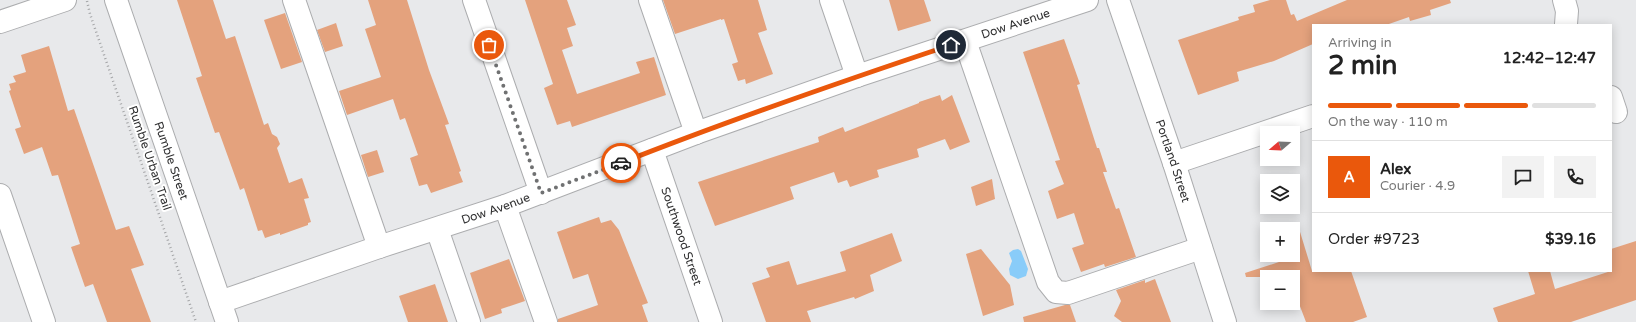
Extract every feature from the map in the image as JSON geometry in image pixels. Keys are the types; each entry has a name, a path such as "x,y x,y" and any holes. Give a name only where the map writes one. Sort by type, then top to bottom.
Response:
{"street":[{"path":"0,22 65,0"},
{"name":"Rumble Street","path":"116,0 224,312"},
{"path":"294,0 379,247"},
{"path":"474,0 541,193"},
{"path":"650,0 696,134"},
{"path":"831,0 857,76"},
{"name":"Dow Avenue","path":"224,312 379,247 505,206 652,150 857,76 1087,0"},
{"name":"Portland Street","path":"1118,0 1174,163 1225,322"},
{"path":"1564,0 1567,11 1567,24"},
{"path":"965,41 1048,282 1056,292 1068,293 1201,248"},
{"path":"1174,163 1312,116"},
{"name":"Southwood Street","path":"652,150 711,322"},
{"path":"0,195 44,322"},
{"path":"505,206 546,322"},
{"path":"437,229 469,322"}],"path":[{"name":"Rumble Urban Trail","path":"87,0 93,22 196,322"}],"water":[{"path":"1018,249 1021,251 1028,269 1026,276 1018,279 1010,275 1009,269 1012,261 1009,253"}],"building":[{"path":"177,0 213,0 226,39 235,36 264,125 268,123 272,134 277,137 280,144 277,148 289,183 302,178 309,198 304,199 311,222 308,223 308,225 280,235 280,233 265,238 262,230 258,231 244,188 240,190 219,132 215,133 196,78 202,76"},
{"path":"368,0 407,0 429,70 449,124 445,125 461,171 459,172 463,182 431,193 427,184 419,186 410,158 418,155 405,118 400,120 393,99 347,115 339,91 381,77 365,29 376,25"},
{"path":"525,0 567,0 576,25 567,28 573,46 562,50 577,94 640,73 636,62 654,57 666,95 572,127 570,121 557,125 544,88 553,84"},
{"path":"663,0 758,0 767,30 758,33 773,74 746,84 745,79 738,81 732,64 738,62 724,19 675,34"},
{"path":"889,0 924,0 931,21 898,31"},
{"path":"1270,0 1286,0 1291,15 1294,14 1297,21 1347,0 1450,0 1451,3 1430,10 1431,15 1410,21 1409,17 1389,24 1312,24 1312,44 1274,61 1237,72 1239,81 1198,95 1178,40 1239,20 1238,17 1255,12 1253,5"},
{"path":"285,13 302,62 281,69 264,20"},
{"path":"336,23 343,46 325,52 317,30"},
{"path":"1064,39 1080,84 1077,85 1097,148 1099,148 1107,172 1103,172 1116,209 1119,208 1136,257 1105,267 1104,264 1081,272 1072,248 1084,244 1074,213 1057,219 1048,191 1064,184 1055,161 1060,160 1023,52"},
{"path":"49,46 68,111 74,109 116,230 129,226 144,265 131,269 151,322 107,322 93,284 85,287 71,247 80,244 58,175 52,176 42,147 24,154 15,129 21,127 9,91 11,90 9,84 16,82 13,76 26,72 21,55"},
{"path":"940,95 942,101 952,95 970,142 950,150 945,139 917,149 919,157 877,170 879,177 850,187 847,180 838,183 834,172 790,187 794,199 715,226 698,182 819,142 818,137 843,127 845,132"},
{"path":"377,150 384,172 368,177 361,155"},
{"path":"992,179 995,199 976,206 971,187"},
{"path":"599,217 601,223 611,220 619,230 648,303 642,305 648,322 558,322 558,319 598,305 588,274 573,279 557,232"},
{"path":"1300,232 1312,272 1351,272 1367,317 1353,322 1306,322 1300,306 1300,270 1260,270 1260,277 1246,277 1245,273 1279,262 1300,262"},
{"path":"892,233 902,261 870,275 874,291 855,299 854,297 807,311 811,322 766,322 752,283 770,277 766,268 789,261 797,285 846,271 840,252"},
{"path":"1636,241 1636,300 1571,322 1498,322 1493,308 1535,294 1528,272 1550,272 1555,289 1612,272 1612,249"},
{"path":"981,249 1010,285 1014,305 983,316 966,254"},
{"path":"509,259 525,301 501,309 502,313 485,319 470,273"},
{"path":"1155,279 1171,322 1122,322 1114,316 1121,301 1116,290 1145,280 1145,283"},
{"path":"435,284 448,322 408,322 399,296"},
{"path":"1065,305 1070,305 1076,322 1024,322 1023,317"}],"way so far":[{"path":"489,45 541,193 621,163"}],"route":[{"path":"621,163 696,134 857,76 951,45"}]}
